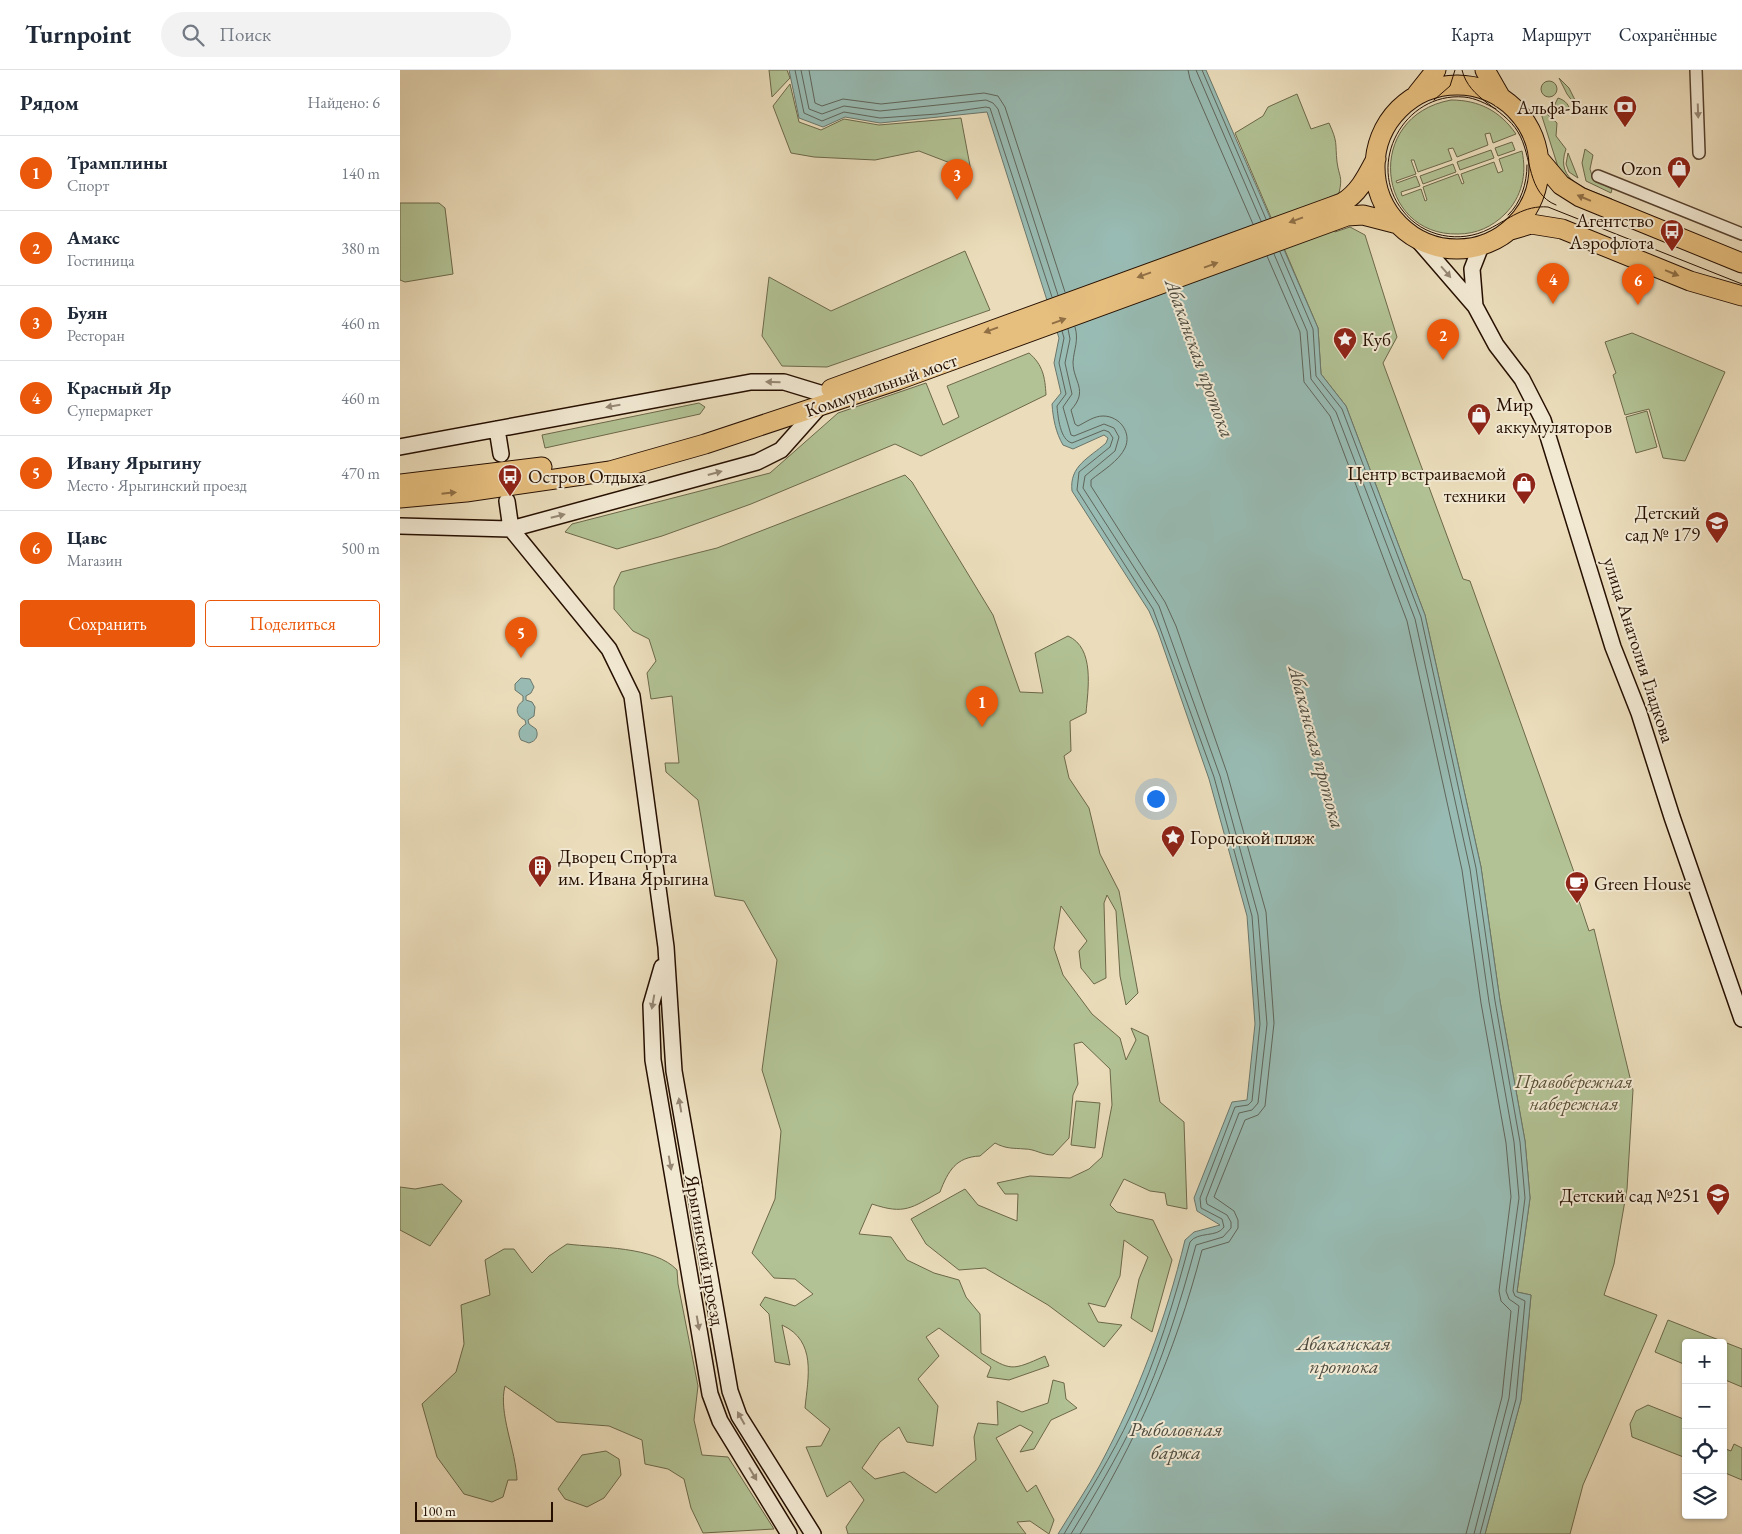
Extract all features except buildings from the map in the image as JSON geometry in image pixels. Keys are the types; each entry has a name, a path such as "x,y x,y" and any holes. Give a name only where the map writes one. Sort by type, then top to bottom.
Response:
{"highway":[{"path":"1415,97 1436,70"},
{"path":"1485,70 1501,98"},
{"path":"1376,159 1376,173 1380,194 1389,213 1398,224 1417,239 1440,248 1453,249 1481,246 1511,230 1534,198 1538,186 1539,159 1532,132 1524,119 1501,98 1481,88 1458,85 1436,88 1415,97 1405,104 1387,125 1376,159 1345,209 1398,224"},
{"path":"1539,159 1561,185 1580,197 1742,263"},
{"name":"Коммунальный мост","path":"400,498 466,492 610,471 705,444 821,399 1345,209"},
{"path":"1511,230 1531,224 1562,229 1690,281 1742,296"},
{"name":"Коммунальный мост","path":"400,484 497,474 608,458 821,399"}],"main road":[{"path":"1417,239 1475,306"},
{"path":"1475,306 1472,269 1481,246"},
{"name":"улица Анатолия Гладкова","path":"1475,306 1496,345 1522,380 1544,420 1613,647 1639,713 1672,817 1742,1019"},
{"path":"400,447 751,382 784,382 821,399 781,450 757,462 511,529 400,526"},
{"path":"497,429 500,454"},
{"path":"507,501 511,529"},
{"name":"Ярыгинский проезд","path":"511,529 609,649 618,663 632,696 665,956 672,1057 730,1391 739,1416 813,1534"},
{"name":"Ярыгинский проезд","path":"665,956 651,1005 653,1060 710,1394 720,1421 789,1534"},
{"path":"653,1060 672,1057"}],"street":[{"path":"1696,70 1699,153"},
{"path":"1598,176 1742,234"}],"green space":[{"path":"769,70 787,70 790,78 772,97"},
{"path":"1559,78 1569,88 1582,114 1567,94"},
{"path":"1549,81 1555,83 1557,89 1555,95 1549,97 1543,95 1541,89 1543,83"},
{"path":"790,84 799,122 821,130 844,119 879,125 961,118 971,171 919,151 875,160 814,157 791,153 773,106"},
{"name":"Правобережная набережная","path":"1297,94 1311,129 1329,123 1334,135 1341,180 1339,193 1323,200 1335,232 1350,227 1365,235 1397,337 1383,363 1463,579 1470,581 1574,872 1570,874 1589,931 1594,929 1633,1090 1627,1189 1614,1264 1604,1295 1657,1315 1583,1485 1570,1534 1485,1534 1521,1400 1531,1295 1517,1292 1530,1198 1525,1141 1500,1001 1481,867 1425,615 1346,406 1321,374 1318,328 1235,133 1263,116 1268,107"},
{"path":"1558,98 1566,102 1570,110 1567,110 1565,114 1555,104"},
{"path":"1451,100 1471,102 1488,108 1503,119 1516,134 1493,143 1490,133 1485,134 1488,145 1457,157 1453,148 1448,149 1452,160 1418,172 1414,160 1411,160 1416,174 1396,181 1397,183 1416,176 1420,186 1401,192 1402,196 1421,189 1425,201 1427,200 1423,187 1458,174 1462,184 1464,183 1461,174 1494,162 1498,173 1503,171 1499,159 1522,151 1524,168 1519,193 1505,214 1489,226 1465,234 1431,229 1410,216 1397,197 1391,174 1393,150 1403,128 1423,110"},
{"path":"1539,107 1557,123 1556,136 1566,149 1564,160 1565,169 1569,177 1576,183 1612,199 1613,203 1572,187 1559,170"},
{"path":"1512,142 1515,150 1498,156 1495,148"},
{"path":"1585,149 1593,155 1590,169 1593,179 1612,189 1611,193 1586,181 1582,163"},
{"path":"1491,150 1494,158 1460,170 1457,162"},
{"path":"1568,153 1578,178 1569,172 1566,164"},
{"path":"1453,164 1456,172 1423,184 1420,176"},
{"path":"400,203 439,203 445,208 453,274 405,282 400,280"},
{"path":"965,251 990,310 827,367 782,366 762,336 769,277 831,311"},
{"path":"1632,333 1725,372 1685,461 1663,458 1649,409 1625,415 1613,375 1616,373 1605,342"},
{"path":"1029,353 1040,367 1045,383 1046,395 921,456 895,444 751,504 662,536 617,549 565,532 572,524 770,473 838,413 926,383 943,425 959,417 947,386"},
{"path":"699,403 705,407 700,414 545,448 542,435"},
{"path":"1647,411 1657,447 1636,453 1626,417"},
{"path":"905,475 912,482 993,615 1020,692 1043,693 1035,653 1068,636 1077,642 1086,659 1088,693 1086,713 1070,721 1071,751 1064,756 1069,778 1089,808 1100,854 1119,891 1138,993 1126,1005 1120,976 1116,911 1107,895 1104,903 1106,978 1094,984 1081,968 1079,951 1087,941 1061,906 1054,948 1063,975 1092,1014 1120,1038 1126,1060 1136,1040 1131,1028 1148,1036 1160,1102 1184,1122 1187,1209 1167,1205 1165,1193 1150,1191 1124,1179 1110,1205 1117,1212 1153,1220 1172,1260 1152,1332 1131,1318 1139,1279 1148,1257 1124,1240 1120,1276 1105,1307 1088,1303 1098,1322 1122,1325 1104,1347 1048,1305 985,1268 959,1270 926,1244 911,1219 965,1189 978,1205 1017,1221 1018,1194 1005,1194 997,1183 1030,1176 1070,1178 1089,1169 1102,1157 1112,1105 1110,1069 1082,1042 1074,1044 1078,1084 1073,1095 1069,1138 1053,1155 1029,1149 1006,1147 995,1143 980,1156 959,1162 946,1178 940,1192 914,1206 892,1209 872,1204 859,1234 891,1237 907,1260 934,1273 959,1280 966,1297 980,1314 981,1353 999,1363 1012,1367 1045,1356 1049,1366 1009,1380 987,1377 991,1367 939,1328 926,1337 939,1356 918,1379 938,1406 933,1446 907,1442 899,1427 880,1442 862,1468 875,1479 904,1472 936,1493 976,1460 974,1437 978,1423 998,1425 997,1401 1022,1412 1048,1403 1053,1380 1064,1383 1066,1399 1077,1408 1051,1420 1034,1449 1020,1452 1033,1432 1020,1425 996,1438 1027,1492 1036,1485 1054,1520 1049,1534 1030,1521 1017,1522 1026,1534 848,1534 846,1527 864,1500 850,1481 827,1497 806,1447 821,1446 830,1429 805,1408 808,1361 805,1350 801,1340 782,1325 790,1365 775,1362 769,1314 760,1305 765,1297 795,1306 813,1294 795,1279 774,1278 752,1253 775,1199 781,1131 762,1070 777,960 744,901 715,896 698,800 666,772 665,763 679,763 672,696 651,699 647,673 656,661 649,639 633,631 614,609 614,587 621,572 717,548"},
{"path":"1076,1101 1100,1103 1095,1148 1071,1145"},
{"path":"442,1184 462,1201 430,1246 400,1230 400,1187 415,1189"},
{"path":"567,1244 641,1252 667,1262 677,1270 678,1284 698,1386 694,1420 702,1455 728,1457 774,1529 703,1533 691,1508 684,1479 668,1469 645,1464 642,1440 609,1426 557,1422 505,1386 503,1397 505,1420 514,1456 517,1480 508,1480 503,1497 492,1502 464,1494 437,1457 422,1404 456,1372 464,1344 461,1305 490,1295 485,1260 504,1249 514,1249 532,1273 549,1256"},
{"path":"1668,1320 1716,1339 1682,1339 1682,1363 1655,1352"},
{"path":"1727,1343 1742,1349 1742,1387 1727,1381"},
{"path":"1648,1405 1682,1418 1682,1456 1632,1437 1630,1424 1636,1411"},
{"path":"1734,1444 1742,1448 1742,1480 1727,1474 1727,1450 1731,1451"},
{"path":"606,1451 619,1459 621,1475 604,1498 587,1507 565,1499 558,1489 582,1455"}],"water":[{"name":"Абаканская протока","path":"789,70 1206,70 1318,328 1321,374 1346,406 1425,615 1481,867 1500,1001 1525,1141 1530,1198 1517,1292 1531,1295 1521,1400 1485,1534 1058,1534 1100,1465 1127,1411 1160,1327 1185,1240 1194,1232 1220,1225 1197,1211 1194,1198 1232,1102 1247,1100 1255,1024 1247,916 1209,779 1158,632 1149,611 1072,491 1072,482 1077,469 1087,458 1106,443 1108,438 1104,435 1073,449 1063,445 1058,436 1052,404 1061,393 1054,363 1059,338 987,112 880,123 845,117 823,127 799,118"},
{"path":"521,678 530,679 534,687 531,693 526,696 526,700 532,702 535,707 534,716 528,720 529,724 536,729 537,736 535,740 529,743 521,740 519,735 520,729 526,724 517,711 520,703 523,701 523,696 515,690 515,684"}],"tram line":[{"path":"1434,100 1450,86 1455,70"},
{"path":"1462,70 1472,89 1512,123 1523,142 1535,183 1546,199 1556,205"},
{"path":"1496,109 1464,97 1443,99 1424,106 1408,118 1397,134 1390,153 1388,173 1392,192 1403,211 1411,220 1431,232 1454,237 1466,236 1478,234 1524,210 1548,207 1742,284"},
{"path":"1508,215 1513,210 1522,192 1526,179 1527,165"}],"place":[{"name":"Альфа-Банк","path":"1625,128"},
{"name":"Ozon","path":"1679,189"},
{"name":"Буян","path":"957,200"},
{"name":"Агентство Аэрофлота","path":"1672,252"},
{"name":"Красный Яр","path":"1553,304"},
{"name":"Цавс","path":"1638,305"},
{"name":"Куб","path":"1345,360"},
{"name":"Амакс","path":"1443,360"},
{"name":"Мир аккумуляторов","path":"1479,436"},
{"name":"Остров Отдыха","path":"510,497"},
{"name":"Центр встраиваемой техники","path":"1524,505"},
{"name":"Детский сад № 179","path":"1717,544"},
{"name":"Ивану Ярыгину","path":"521,658"},
{"name":"Трамплины","path":"982,727"},
{"name":"Городской пляж","path":"1173,858"},
{"name":"Дворец Спорта им. Ивана Ярыгина","path":"540,888"},
{"name":"Green House","path":"1577,904"},
{"name":"Детский сад №251","path":"1718,1216"}],"water label":[{"name":"Рыболовная баржа","path":"1176,1440"}]}
